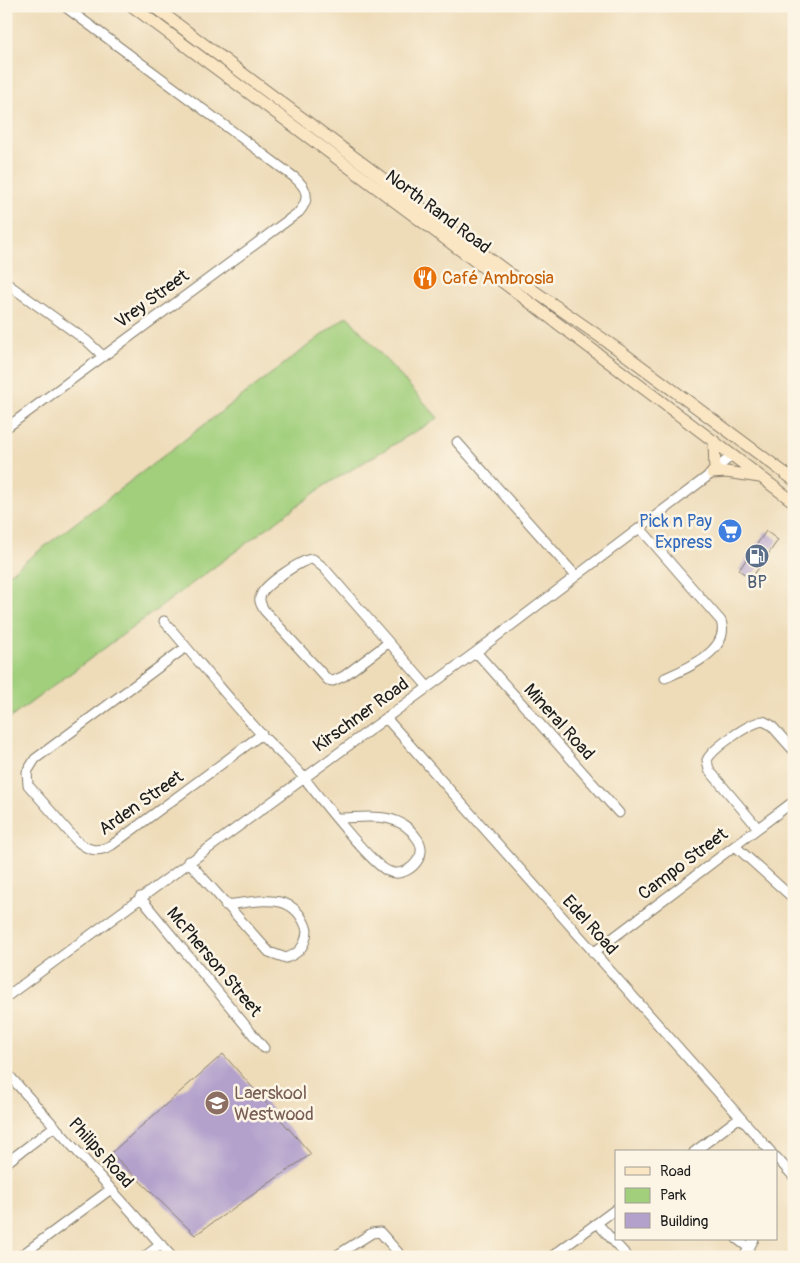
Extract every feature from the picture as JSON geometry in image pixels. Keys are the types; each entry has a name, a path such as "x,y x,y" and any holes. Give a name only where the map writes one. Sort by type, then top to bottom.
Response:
{"main road":[{"name":"North Rand Road","path":"132,6 794,502"},
{"name":"North Rand Road","path":"152,6 514,277 619,350 794,480"},
{"path":"619,350 675,398 724,436 732,445 732,455"},
{"path":"714,441 714,471 762,477"}],"street":[{"name":"Vrey Street","path":"6,428 299,212 307,198 307,191 294,177 64,6"},
{"path":"6,283 87,341 103,356"},
{"path":"457,442 576,576"},
{"name":"Kirschner Road","path":"6,997 303,777 476,652 640,528 732,455"},
{"path":"640,528 721,621 723,628 720,640 709,652 686,669 665,678"},
{"path":"388,643 344,676 333,681 328,680 264,610 259,599 260,595 268,586 303,560 312,559 324,568 427,686"},
{"path":"164,621 262,734 303,777 337,818 382,868 389,872 406,871 419,858 421,852 420,842 404,822 395,818 337,818"},
{"name":"Arden Street","path":"186,647 35,759 27,772 28,785 76,840 84,846 98,851 112,845 262,734"},
{"name":"Mineral Road","path":"476,652 619,813"},
{"name":"Edel Road","path":"386,718 769,1150"},
{"path":"758,828 709,770 707,760 714,751 751,725 762,721 771,725 794,751"},
{"name":"Campo Street","path":"593,953 794,801"},
{"path":"735,846 794,899"},
{"path":"188,862 225,905 269,952 286,958 299,951 303,946 307,930 298,912 290,905 273,900 225,905"},
{"name":"McPherson Street","path":"140,897 264,1048"},
{"name":"Philips Road","path":"6,1072 172,1257"},
{"path":"697,1150 740,1118"},
{"path":"6,1163 55,1126"},
{"path":"778,1159 794,1176"},
{"path":"19,1257 111,1189"},
{"path":"552,1257 615,1210"},
{"path":"597,1223 628,1257"},
{"path":"334,1257 372,1233 380,1232 402,1257"},
{"path":"738,1240 748,1248"},
{"path":"744,1257 753,1240"},
{"path":"144,1257 161,1244"}],"green space":[{"path":"347,316 438,418 324,486 6,721 6,576"}],"building":[{"path":"766,531 778,540 751,579 739,570"},
{"name":"Laerskool Westwood","path":"223,1054 311,1154 195,1235 111,1153"}],"place":[{"name":"Café Ambrosia","path":"425,278"},
{"name":"Pick n Pay Express","path":"730,531"},
{"name":"BP","path":"757,556"},
{"name":"Laerskool Westwood","path":"217,1103"}]}
